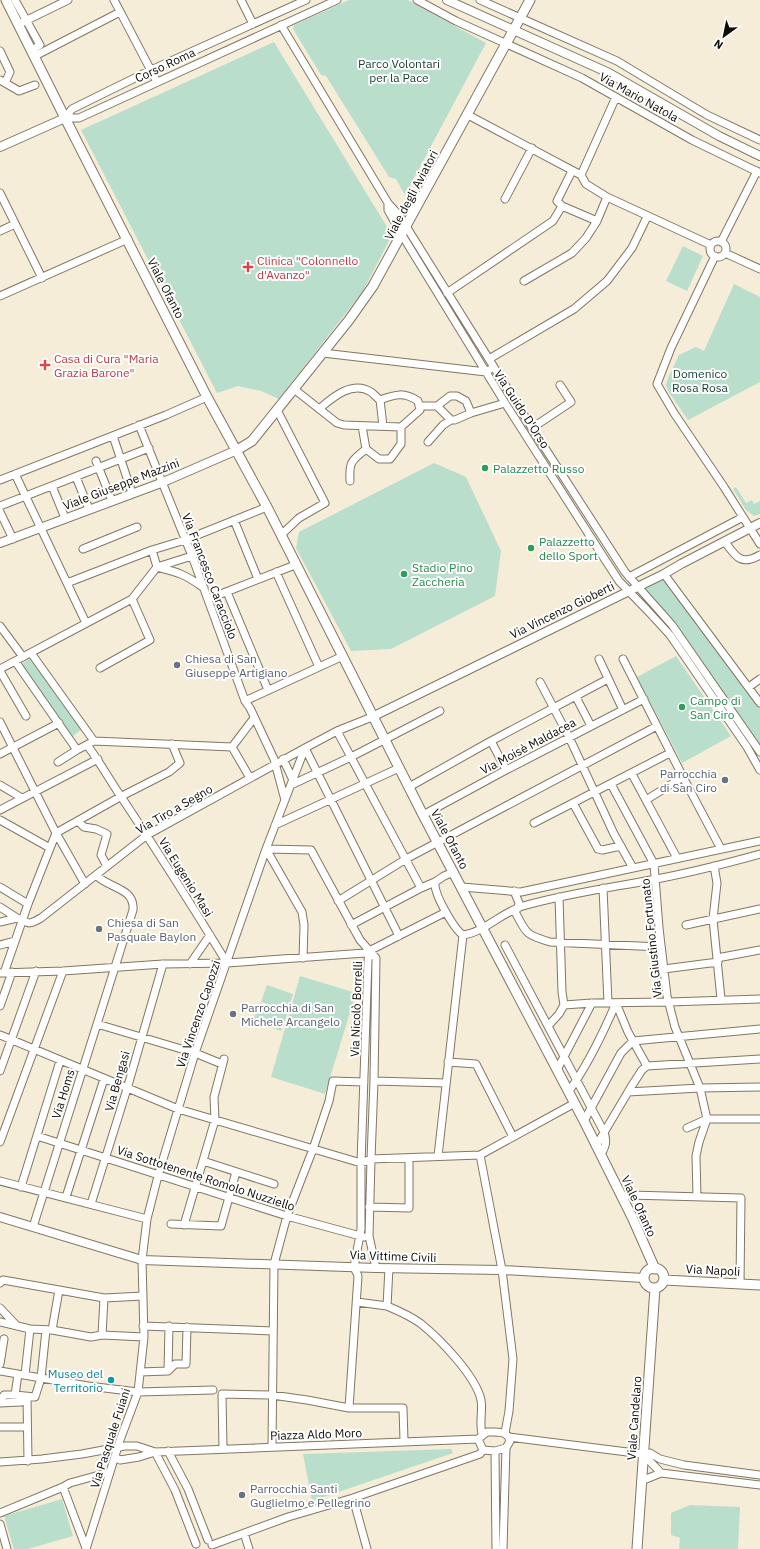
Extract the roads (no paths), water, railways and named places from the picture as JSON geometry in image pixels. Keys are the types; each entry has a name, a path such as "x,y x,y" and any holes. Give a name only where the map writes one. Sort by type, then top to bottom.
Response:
{"main road":[{"name":"Viale Ofanto","path":"6,0 23,22 33,53 65,118 207,397 237,450 281,535 343,656 372,717 575,1103 655,1268"},
{"name":"Viale degli Aviatori","path":"237,450 252,441 349,320 373,286 530,0"},
{"path":"655,1268 663,1273 664,1280 661,1286 655,1288 649,1287 644,1278 649,1270 655,1268"},
{"name":"Via Napoli","path":"664,1280 760,1285"},
{"name":"Viale Candelaro","path":"637,1549 655,1288"}],"street":[{"name":"Viale Ofanto","path":"15,0 23,22"},
{"path":"23,22 68,0"},
{"path":"114,0 157,82"},
{"path":"241,0 253,24"},
{"name":"Corso Roma","path":"65,118 72,109 151,70 306,0"},
{"name":"Corso Roma","path":"0,147 65,118 78,118 337,0"},
{"name":"Via Mario Natola","path":"417,0 456,21 582,78 692,140 758,172"},
{"name":"Via Mario Natola","path":"447,0 609,73 719,136 760,156"},
{"name":"Via Mario Natola","path":"480,0 617,61 707,115 760,140"},
{"path":"281,11 284,23 388,203 388,210 404,231"},
{"path":"33,53 120,12"},
{"path":"267,17 274,28"},
{"path":"0,52 10,72 2,81 19,91 34,85"},
{"path":"581,175 616,97"},
{"path":"468,115 581,175 586,184 608,197 647,217 711,246"},
{"path":"505,199 532,148"},
{"path":"572,171 558,201 562,206 597,221"},
{"path":"722,242 758,172"},
{"path":"0,193 42,278"},
{"path":"524,281 572,254 586,238 597,221 608,197"},
{"path":"447,293 554,221 562,206"},
{"path":"489,359 574,309 607,281 632,248 647,217"},
{"path":"0,231 15,224"},
{"name":"Via Guido D'Orso","path":"404,231 447,293 624,572 672,625 760,752"},
{"name":"Via Guido D'Orso","path":"404,231 505,403 619,581 670,635 747,747 760,770"},
{"path":"0,296 128,240"},
{"path":"722,242 715,242 711,246 710,251 715,256 721,256 724,253"},
{"path":"722,242 725,248 724,253"},
{"path":"724,253 760,269"},
{"path":"715,256 671,348 657,384 760,544"},
{"path":"323,353 486,372 494,367"},
{"name":"Via Guido D'Orso","path":"532,428 571,402 560,385"},
{"path":"294,388 337,423 344,425 401,427 420,410 418,401 409,395 393,395 380,400"},
{"path":"319,409 341,391 358,389 369,391 380,400 383,426"},
{"path":"419,406 437,406 450,396 457,396 466,401 470,413"},
{"path":"0,480 113,436 207,397"},
{"path":"428,442 443,425 451,420 455,420 470,413 505,403"},
{"path":"437,406 451,420"},
{"path":"277,410 325,503 299,518 281,535"},
{"name":"Via Francesco Caracciolo","path":"139,425 192,556 245,701 250,708 276,764 285,800"},
{"path":"362,426 366,449 378,459 390,459 401,444 401,427"},
{"path":"113,436 132,493"},
{"path":"0,506 76,477 97,464 121,459 149,448"},
{"path":"350,481 349,467 355,458 366,449"},
{"name":"Viale Giuseppe Mazzini","path":"0,543 162,483 237,450"},
{"path":"97,464 112,501"},
{"path":"15,474 86,623"},
{"path":"76,477 89,510"},
{"path":"52,486 66,518"},
{"path":"67,583 152,550 185,540 266,507"},
{"path":"0,512 13,538"},
{"name":"Via Vincenzo Gioberti","path":"629,577 743,518"},
{"path":"234,520 258,579"},
{"name":"Via Vincenzo Gioberti","path":"372,717 664,574 760,523"},
{"path":"83,549 137,527"},
{"path":"725,542 733,554 742,559 750,560 760,555"},
{"path":"152,550 157,567"},
{"path":"26,716 0,670 132,599 157,567 192,556"},
{"path":"208,599 295,564"},
{"path":"157,567 176,571 190,578 204,588"},
{"path":"276,572 319,667"},
{"path":"664,574 760,703"},
{"path":"227,592 268,690"},
{"path":"100,668 150,640 132,599"},
{"path":"0,626 23,657"},
{"path":"31,653 94,740"},
{"path":"245,701 343,656"},
{"path":"599,659 623,710"},
{"path":"623,659 670,753 722,849"},
{"path":"15,661 77,750"},
{"path":"409,787 491,741 554,709 608,679"},
{"path":"749,687 760,679"},
{"path":"540,682 569,737 594,792 632,868"},
{"path":"709,692 716,688"},
{"path":"576,697 591,726"},
{"name":"Via Moisè Maldacea","path":"423,815 506,770 644,699"},
{"path":"718,705 725,700"},
{"path":"283,759 292,783 318,773 351,757 440,711"},
{"name":"Via Tiro a Segno","path":"19,919 27,924 41,918 97,876 107,866 147,835 283,759 337,731 372,717"},
{"path":"232,747 254,718"},
{"path":"0,722 14,747 56,834 85,884"},
{"path":"0,754 59,723"},
{"path":"338,900 406,858 657,726"},
{"path":"337,731 421,888"},
{"path":"58,762 94,740 232,747"},
{"path":"491,741 506,770"},
{"path":"172,744 180,763 169,772 120,796 56,834 28,904 19,919 15,941 2,973 63,971 164,964 227,963 366,953 446,912"},
{"name":"Via Eugenio Masi","path":"87,745 147,835 227,963"},
{"path":"232,747 250,778"},
{"path":"305,748 399,936"},
{"name":"Via Vincenzo Capozzi","path":"142,1260 148,1219 158,1176 195,1053 266,849 305,748"},
{"path":"534,823 632,774 670,753"},
{"path":"0,810 98,760"},
{"path":"275,825 399,768"},
{"path":"632,774 677,858"},
{"path":"646,800 683,777"},
{"name":"Via Giustino Fortunato","path":"611,784 654,864 661,947 669,1002 679,1037 700,1088 707,1119"},
{"path":"0,785 22,798"},
{"path":"573,803 598,850 620,846"},
{"path":"0,820 51,846"},
{"path":"78,821 84,827 96,828 107,834 101,854 107,866"},
{"path":"462,887 521,892 760,841"},
{"path":"266,849 311,850 351,925 360,940 370,951"},
{"path":"266,849 302,912 304,925 303,958"},
{"path":"463,935 483,927 516,909 559,897 656,879 760,854"},
{"path":"714,866 717,883 713,919 718,960 720,999"},
{"path":"351,925 454,872"},
{"name":"Via Homs","path":"33,1227 133,910 134,904 132,900 123,890 103,882 97,876"},
{"path":"435,882 434,888 446,912 458,932 463,935"},
{"path":"0,887 28,904"},
{"path":"603,888 608,1003"},
{"path":"514,892 519,903 516,909"},
{"path":"548,1026 559,1014 564,1005 562,992 559,897"},
{"path":"0,907 19,919"},
{"path":"516,909 527,934 533,938 561,944 661,947"},
{"path":"686,925 760,909"},
{"path":"0,922 19,919"},
{"path":"438,1156 463,935"},
{"path":"190,964 210,936"},
{"path":"0,945 15,941"},
{"path":"505,945 604,1132 607,1140 606,1146 598,1150"},
{"path":"664,969 718,960 760,950"},
{"name":"Via Nicolò Borrelli","path":"370,951 376,958 374,1081 369,1207 370,1238 376,1268"},
{"name":"Via Nicolò Borrelli","path":"354,1267 361,1229 360,1163 368,960 370,951"},
{"name":"Via Bengasi","path":"91,1204 164,964"},
{"path":"0,1071 36,971"},
{"path":"0,1140 63,971"},
{"path":"0,1006 12,972"},
{"path":"564,1005 720,999 760,999"},
{"path":"557,1070 592,1003"},
{"path":"616,1003 633,1041 647,1066"},
{"path":"568,1091 577,1080 616,1003"},
{"path":"97,1024 223,1061 214,1097 216,1120 184,1225"},
{"path":"584,1121 592,1109 621,1053 633,1041 760,1029"},
{"path":"0,1035 178,1109 360,1163 370,1159 409,1159 438,1156 480,1155 575,1103"},
{"path":"604,1132 642,1070 647,1066 760,1059"},
{"path":"21,1187 60,1061"},
{"path":"448,1062 476,1064 513,1137"},
{"path":"66,1197 104,1079"},
{"path":"272,1447 274,1264 287,1216 313,1149 329,1101 333,1080 364,1082"},
{"path":"374,1081 446,1082"},
{"path":"628,1092 700,1088 760,1087"},
{"path":"687,1128 707,1119 760,1119"},
{"path":"697,1197 696,1156 707,1119"},
{"name":"Via Sottotenente Romolo Nuzziello","path":"37,1136 106,1157 158,1176 195,1186 287,1216 370,1238"},
{"path":"480,1155 502,1270 513,1359 507,1435 510,1441 506,1448 503,1549"},
{"path":"369,1207 409,1208 409,1159"},
{"path":"203,1161 274,1184"},
{"path":"171,1224 221,1226 236,1172"},
{"path":"0,1181 148,1219"},
{"path":"621,1196 741,1198 740,1284"},
{"name":"Via Vittime Civili","path":"0,1217 142,1260 376,1268 502,1270 644,1278"},
{"name":"Via Pasquale Fuiani","path":"86,1548 118,1447 138,1392 144,1337 142,1260"},
{"path":"350,1408 358,1276 354,1267"},
{"path":"387,1306 389,1268"},
{"path":"0,1283 4,1280 104,1298 143,1296"},
{"path":"21,1402 0,1402 4,1395 35,1397 59,1290"},
{"path":"102,1335 104,1298"},
{"path":"357,1302 387,1306 402,1312 420,1324 445,1346 471,1376 481,1400 480,1436 484,1450"},
{"path":"0,1308 17,1326"},
{"path":"0,1322 30,1329 49,1330 91,1337 102,1335 144,1337"},
{"path":"143,1326 273,1330"},
{"path":"168,1371 169,1326"},
{"path":"140,1372 168,1371 175,1364 186,1364 187,1327"},
{"path":"15,1395 21,1375 30,1329"},
{"path":"0,1364 4,1339"},
{"path":"0,1371 88,1386 138,1392 212,1390"},
{"path":"223,1449 222,1394 272,1396 307,1400 350,1408 403,1408 404,1441"},
{"path":"27,1397 28,1461"},
{"path":"0,1427 27,1427"},
{"name":"Piazza Aldo Moro","path":"115,1457 120,1460 139,1457 155,1452 168,1451 404,1441 480,1436 486,1432 643,1454 650,1453 660,1459 684,1465 760,1475"},
{"name":"Piazza Aldo Moro","path":"0,1462 28,1461 82,1454 118,1447 137,1446 155,1452"},
{"path":"195,1547 200,1540 211,1545 307,1511 353,1498 480,1454 484,1450 495,1451 506,1448"},
{"path":"168,1451 188,1489 211,1545"},
{"path":"495,1451 496,1549"},
{"path":"155,1452 175,1490 195,1547"},
{"path":"643,1454 661,1474"},
{"path":"0,1513 70,1483 110,1472"},
{"path":"742,1472 743,1482"},
{"path":"641,1481 661,1474 760,1485"},
{"path":"63,1487 86,1548"},
{"path":"353,1498 367,1549"},
{"path":"0,1524 7,1549"},
{"path":"244,1533 249,1549"}],"place":[{"name":"Clinica \"Colonnello d'Avanzo\"","path":"248,267"},
{"name":"Casa di Cura \"Maria Grazia Barone\"","path":"45,365"},
{"name":"Palazzetto Russo","path":"485,468"},
{"name":"Palazzetto dello Sport","path":"531,548"},
{"name":"Stadio Pino Zaccheria","path":"404,574"},
{"name":"Chiesa di San Giuseppe Artigiano","path":"177,665"},
{"name":"Campo di San Ciro","path":"682,707"},
{"name":"Parrocchia di San Ciro","path":"725,780"},
{"name":"Chiesa di San Pasquale Baylon","path":"99,929"},
{"name":"Parrocchia di San Michele Arcangelo","path":"233,1014"},
{"name":"Museo del Territorio","path":"111,1380"},
{"name":"Parrocchia Santi Guglielmo e Pellegrino","path":"242,1495"}],"park label":[{"name":"Parco Volontari per la Pace","path":"399,70"},
{"name":"Domenico Rosa Rosa","path":"700,380"}]}
